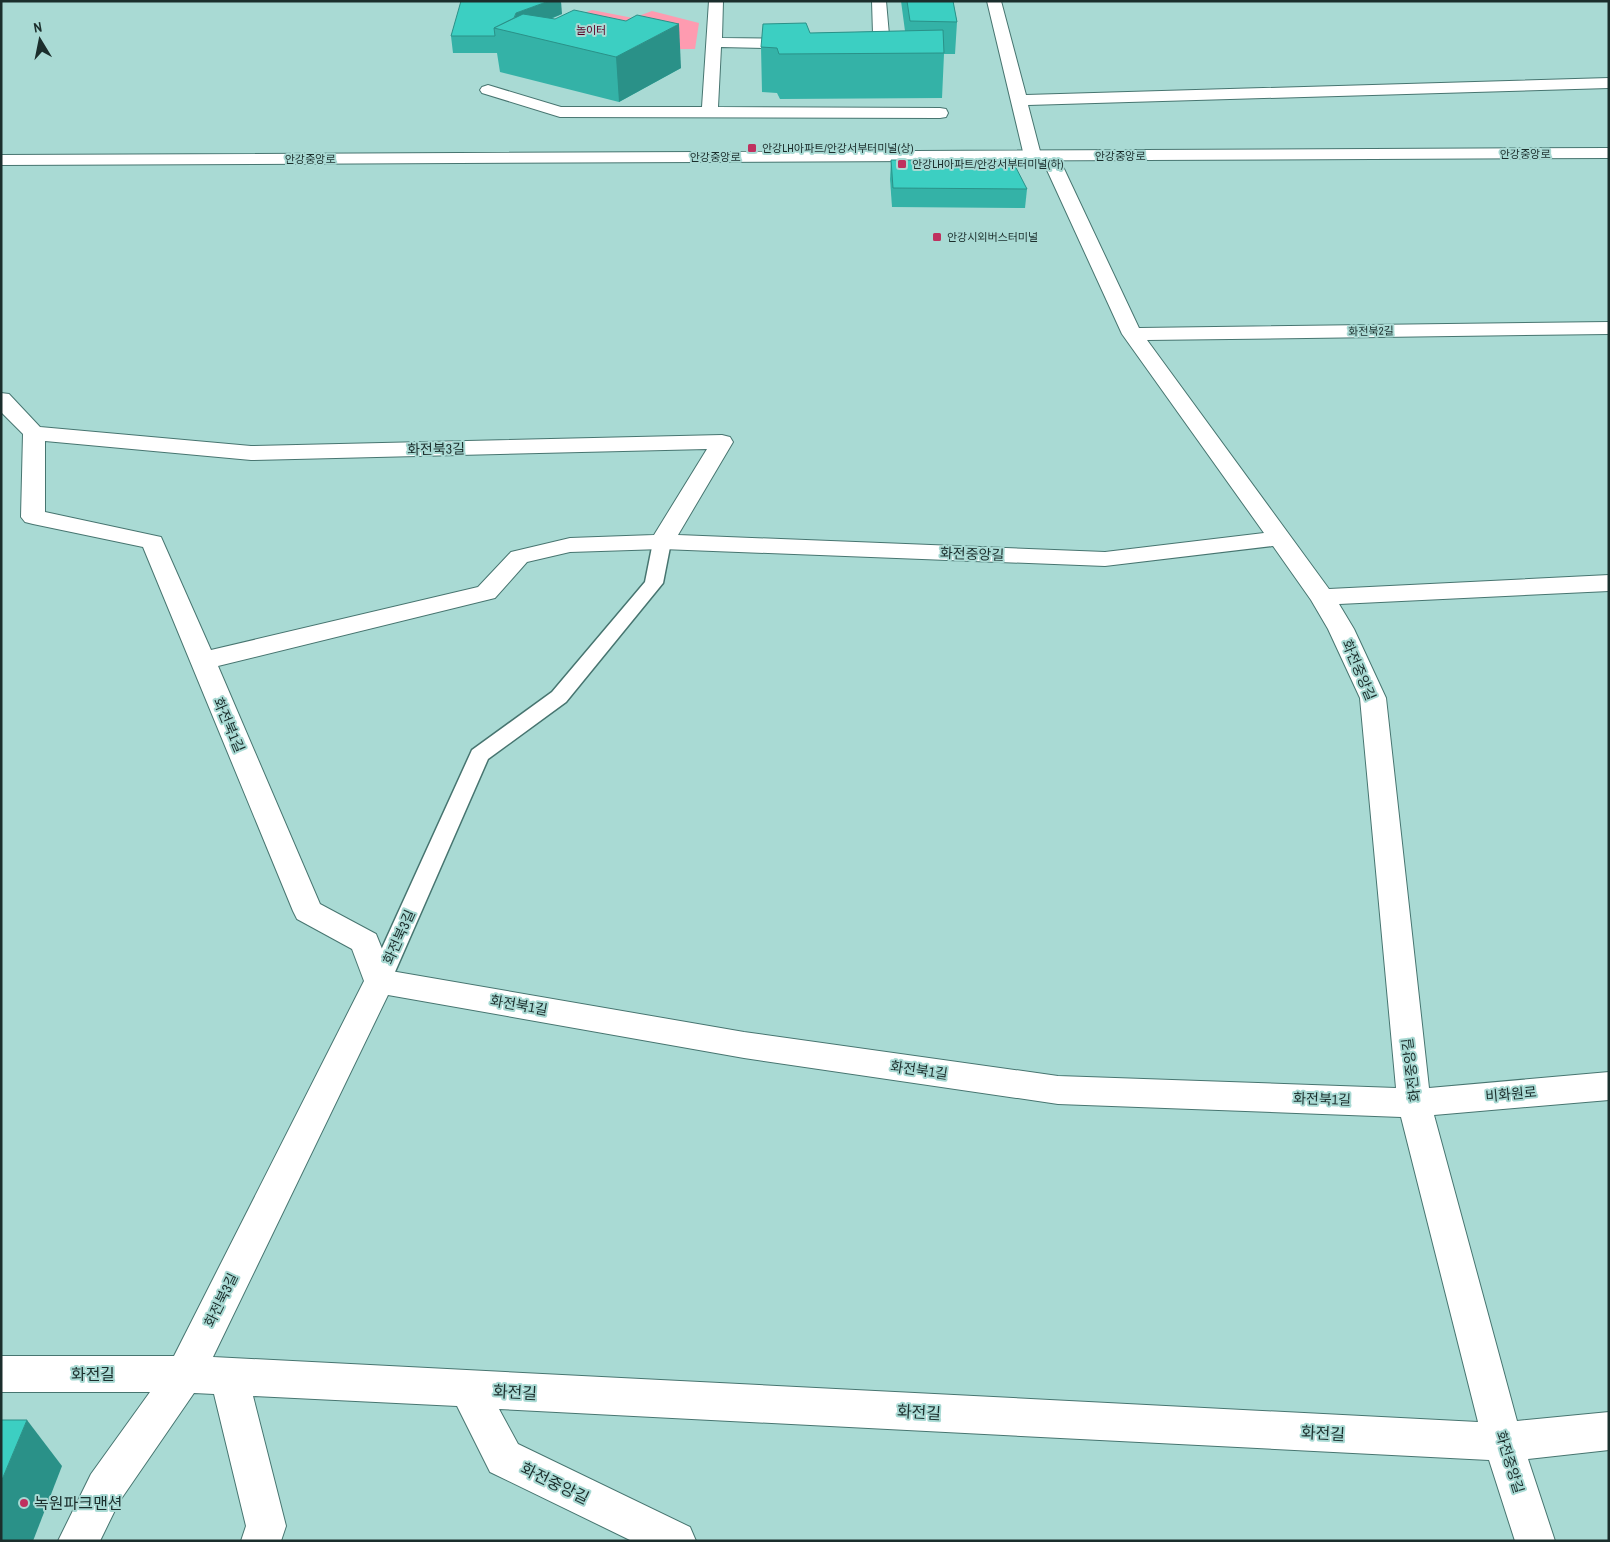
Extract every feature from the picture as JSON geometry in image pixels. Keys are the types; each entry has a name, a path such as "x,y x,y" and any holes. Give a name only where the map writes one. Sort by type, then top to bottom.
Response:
{"street":[{"path":"710,112 716,1"},
{"path":"835,45 855,45 873,42 881,35 879,1"},
{"name":"화전중앙길","path":"994,1 1018,100 1041,156 1132,334 1322,597 1341,629 1373,698 1414,1103 1503,1442 1535,1541"},
{"path":"715,42 815,44"},
{"path":"1018,100 1609,84"},
{"path":"488,90 560,112 940,113"},
{"name":"안강중앙로","path":"1,160 1609,153"},
{"name":"화전북2길","path":"1132,334 1609,328"},
{"path":"1,399 34,433"},
{"name":"화전북3길","path":"34,433 252,453 722,442 662,542"},
{"name":"화전북1길","path":"34,433 33,517 153,542 308,911 365,942 379,980 744,1045 1058,1090 1414,1103"},
{"name":"화전중앙길","path":"662,542 1105,559 1280,538"},
{"path":"202,661 486,593 519,557 570,545 662,542"},
{"path":"1322,597 1609,583"},
{"name":"화전북3길","path":"185,1374 379,980"},
{"name":"비화원로","path":"1414,1103 1609,1086"},
{"name":"화전길","path":"1,1374 185,1374 1503,1442 1609,1431"},
{"path":"78,1541 105,1488 185,1374"},
{"path":"229,1377 266,1526 261,1541"},
{"name":"화전중앙길","path":"469,1390 504,1458 676,1541"}],"lane":[{"name":"화전북3길","path":"379,980 479,755 559,697 654,583 662,542"}],"green space":[{"name":"놀이터","path":"592,10 633,18 652,11 699,23 695,49 526,50 528,33"}],"building":[{"path":"461,1 549,1 516,13 514,18 494,28 495,36 451,36"},
{"path":"907,1 953,1 957,22 910,21"},
{"name":"놀이터","path":"574,10 626,21 637,15 679,24 616,57 494,28 523,14 555,19"},
{"path":"806,23 810,33 943,30 944,53 779,54 777,48 761,47 763,24"},
{"path":"891,160 1012,160 1027,189 893,188"},
{"path":"1,1420 27,1420 1,1482"}],"place":[{"name":"안강LH아파트/안강서부터미널(상)","path":"752,148"},
{"name":"안강LH아파트/안강서부터미널(하)","path":"902,164"},
{"name":"안강시외버스터미널","path":"937,237"},
{"name":"녹원파크맨션","path":"24,1503"}]}
